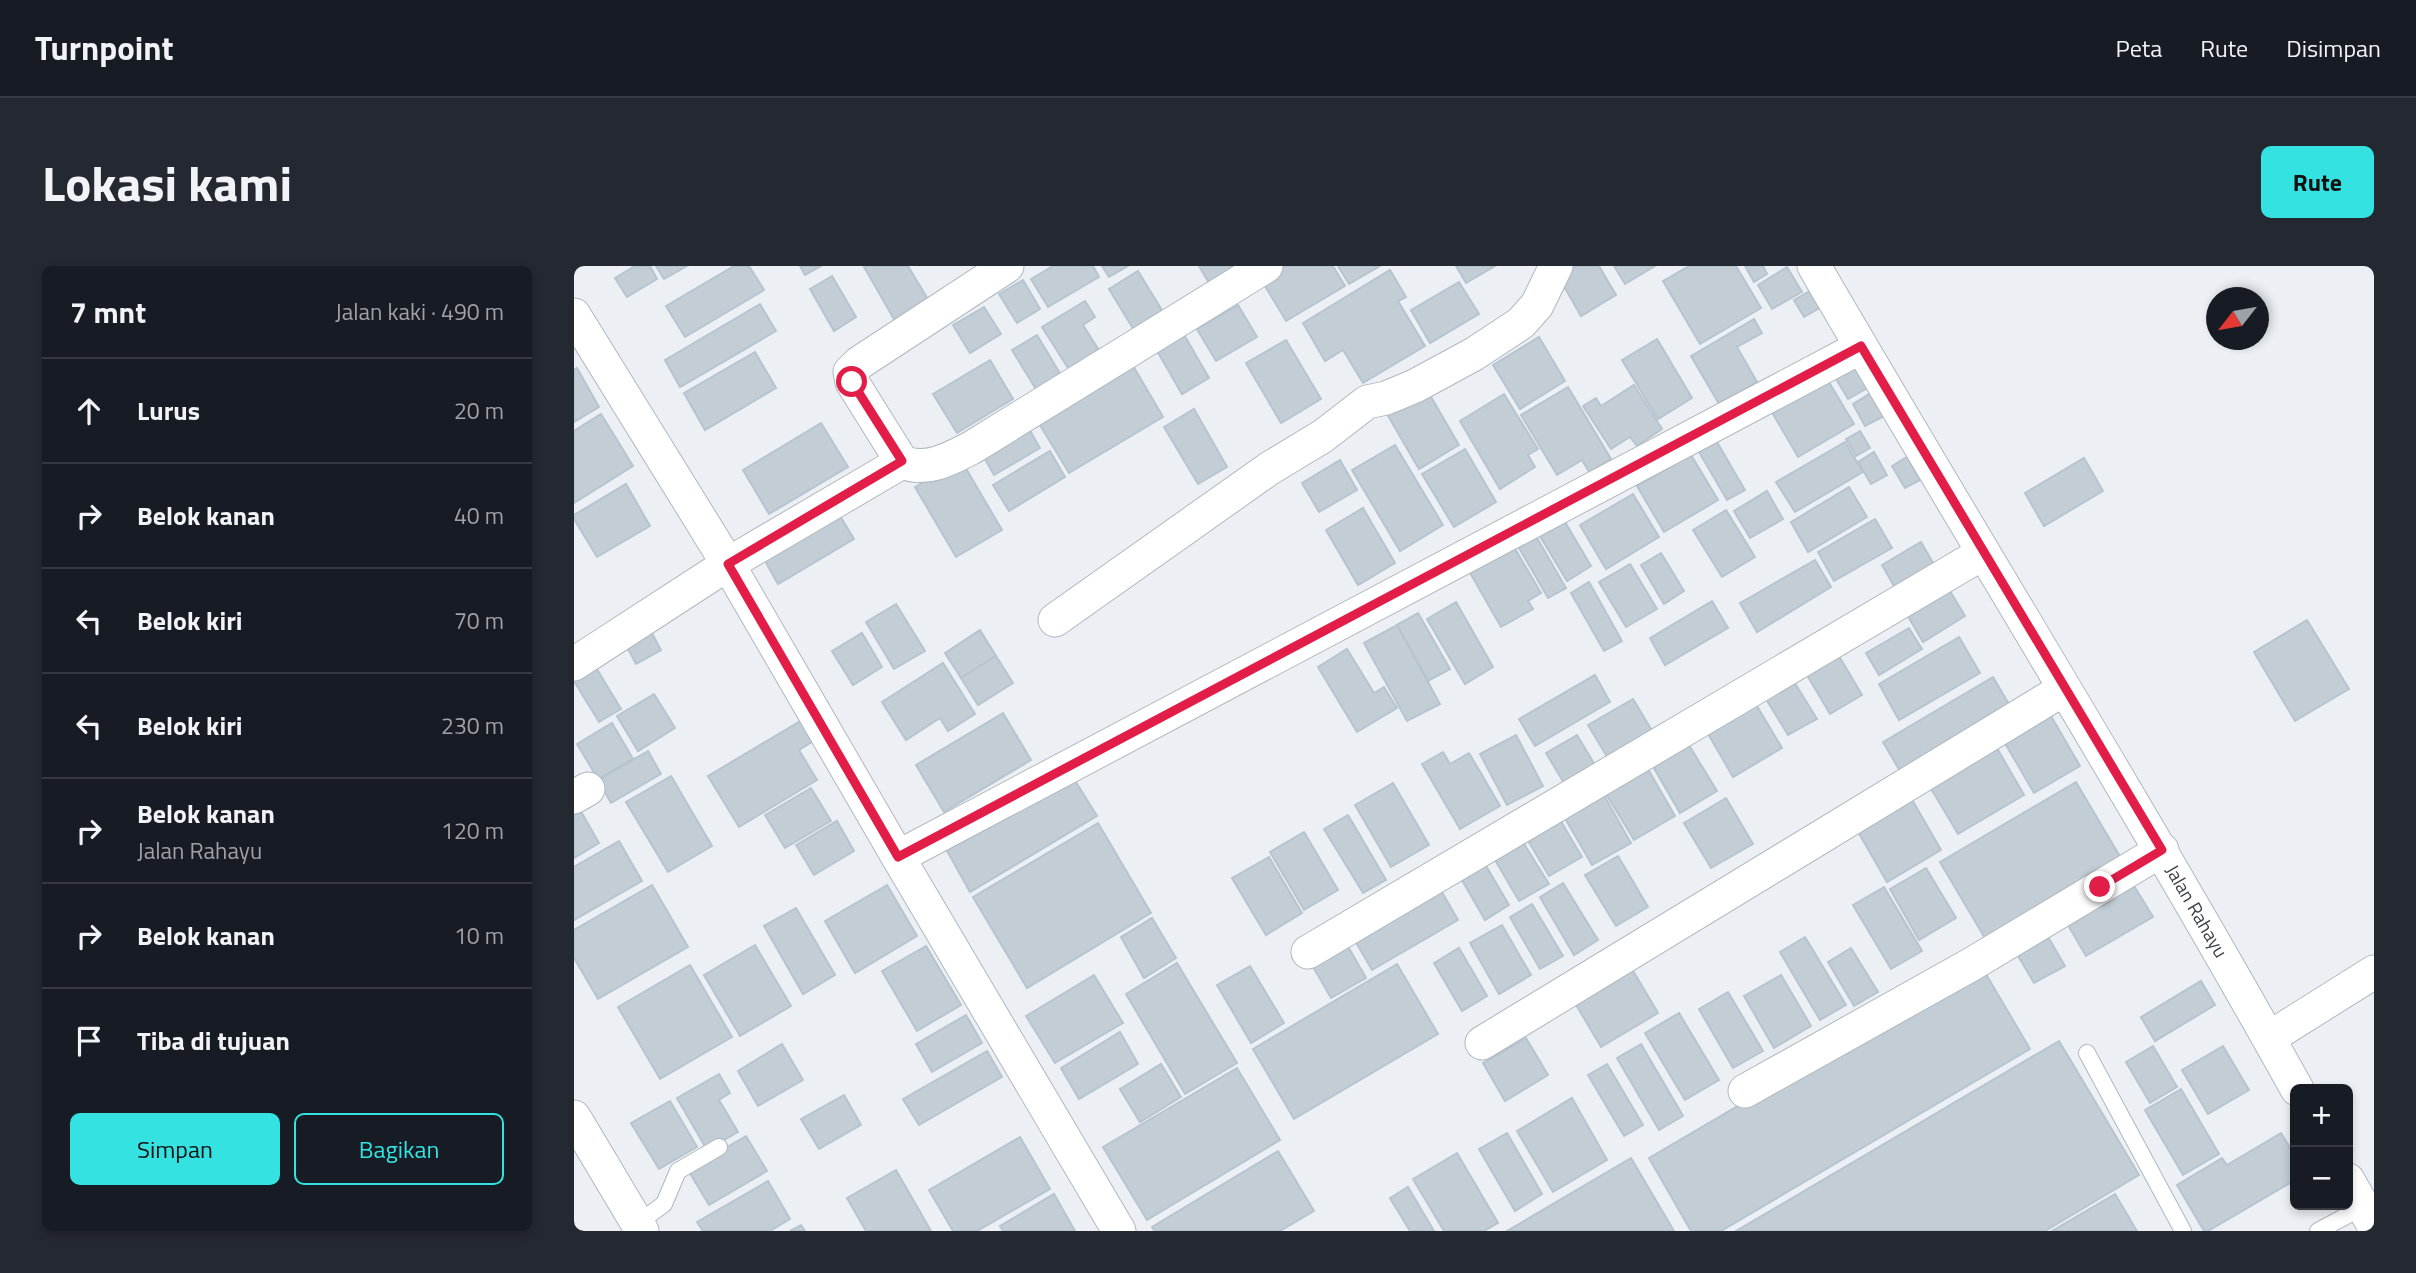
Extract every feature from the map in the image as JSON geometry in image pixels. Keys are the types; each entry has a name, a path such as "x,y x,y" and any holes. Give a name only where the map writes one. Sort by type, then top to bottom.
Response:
{"street":[{"path":"1007,266 859,363 850,372 852,382 902,461 914,466 930,465 971,448 1266,266"},
{"path":"1055,621 1270,468 1323,436 1367,402 1386,398 1415,386 1474,354 1521,323 1537,305 1556,266"},
{"name":"Jalan Rahayu","path":"1814,266 2162,850 2294,1084"},
{"path":"574,315 728,564 1119,1231"},
{"path":"898,857 1861,346"},
{"path":"574,664 728,564 902,461"},
{"path":"1308,952 1983,553"},
{"path":"1482,1043 2064,689"},
{"path":"1745,1091 1996,950 2162,850"},
{"path":"2269,1038 2374,972"},
{"path":"574,1117 640,1227"}],"lane":[{"path":"2087,1053 2182,1231"},
{"path":"640,1227 664,1204 678,1171 719,1147"},
{"path":"2318,1231 2362,1205"}],"building":[{"path":"635,266 650,266 657,279 627,297 615,278"},
{"path":"656,266 687,266 664,279"},
{"path":"734,266 749,266 764,290 685,337 666,306"},
{"path":"800,266 821,266 805,275"},
{"path":"908,266 929,301 895,321 864,267"},
{"path":"1053,266 1093,266 1099,277 1048,307 1031,279"},
{"path":"1102,266 1128,266 1109,277"},
{"path":"1199,266 1248,266 1212,288"},
{"path":"1276,266 1333,266 1345,286 1286,321 1259,276"},
{"path":"1338,266 1380,266 1349,284"},
{"path":"1456,266 1495,266 1466,283"},
{"path":"1576,266 1599,266 1616,295 1581,316 1558,276"},
{"path":"1614,266 1655,266 1625,284"},
{"path":"1689,266 1736,266 1761,308 1700,344 1663,281"},
{"path":"1745,266 1763,266 1767,274 1754,282"},
{"path":"1787,267 1802,292 1772,309 1758,285"},
{"path":"1390,270 1406,297 1398,301 1425,346 1363,383 1343,350 1325,361 1303,323"},
{"path":"1138,271 1163,312 1134,330 1109,289"},
{"path":"832,276 856,317 834,331 810,289"},
{"path":"1023,280 1040,309 1017,323 999,294"},
{"path":"1459,282 1479,314 1430,343 1411,310"},
{"path":"1820,285 1830,302 1804,317 1794,300"},
{"path":"1085,301 1095,317 1083,325 1100,352 1070,371 1042,327"},
{"path":"760,304 776,331 680,387 665,360"},
{"path":"1238,305 1257,337 1216,361 1197,329"},
{"path":"984,307 1001,334 970,353 953,325"},
{"path":"1754,319 1762,333 1737,347 1757,382 1719,404 1691,356"},
{"path":"1183,333 1209,378 1182,394 1156,349"},
{"path":"1037,335 1062,377 1037,391 1012,350"},
{"path":"1539,337 1565,381 1520,409 1493,365"},
{"path":"1657,339 1692,398 1658,419 1622,360"},
{"path":"1286,340 1321,399 1281,423 1246,363"},
{"path":"755,352 776,388 705,430 684,393"},
{"path":"990,360 1013,399 957,433 933,394"},
{"path":"1860,363 1873,385 1848,399 1835,377"},
{"path":"1132,364 1163,417 1069,473 1037,420"},
{"path":"577,368 599,407 574,422 574,370"},
{"path":"1821,369 1854,424 1798,457 1766,402"},
{"path":"1634,385 1662,429 1637,446 1630,437 1611,449 1583,406 1596,398 1601,406"},
{"path":"1568,387 1611,459 1589,472 1582,460 1557,475 1521,415"},
{"path":"1427,390 1459,445 1419,469 1387,414"},
{"path":"1871,393 1884,416 1865,426 1853,404"},
{"path":"1504,394 1538,449 1528,455 1535,467 1500,489 1460,421"},
{"path":"1194,409 1227,467 1198,484 1164,427"},
{"path":"601,414 633,466 574,503 574,431"},
{"path":"821,423 848,467 769,514 743,470"},
{"path":"1028,427 1040,448 994,475 982,454"},
{"path":"1860,431 1870,448 1856,456 1846,439"},
{"path":"1717,442 1745,490 1727,500 1699,452"},
{"path":"1845,442 1863,472 1795,512 1776,482"},
{"path":"1395,445 1443,525 1400,551 1352,470"},
{"path":"1465,449 1496,502 1454,527 1422,474"},
{"path":"1050,451 1065,477 1009,511 993,485"},
{"path":"1874,452 1887,475 1871,484 1858,462"},
{"path":"1691,455 1718,500 1664,532 1637,486"},
{"path":"1907,457 1920,480 1905,488 1892,466"},
{"path":"2084,458 2103,491 2044,526 2025,493"},
{"path":"961,460 1002,530 956,557 915,487"},
{"path":"1340,460 1357,490 1319,512 1302,483"},
{"path":"626,484 650,526 597,557 574,515"},
{"path":"1849,487 1867,517 1808,552 1791,522"},
{"path":"1767,491 1783,519 1750,538 1734,511"},
{"path":"1633,494 1659,537 1606,569 1580,525"},
{"path":"834,506 854,539 778,584 759,550"},
{"path":"1363,508 1395,563 1358,585 1326,530"},
{"path":"1726,510 1755,557 1722,577 1693,530"},
{"path":"1875,519 1892,548 1834,581 1818,552"},
{"path":"1565,522 1591,566 1567,581 1540,536"},
{"path":"1533,531 1566,588 1548,598 1515,541"},
{"path":"1921,542 1937,570 1898,593 1882,565"},
{"path":"1514,547 1541,593 1528,601 1533,609 1501,627 1465,564"},
{"path":"1661,553 1684,591 1664,604 1641,565"},
{"path":"1815,560 1831,587 1757,632 1740,603"},
{"path":"1630,564 1657,609 1626,627 1599,582"},
{"path":"1589,582 1622,641 1604,651 1571,593"},
{"path":"1947,586 1965,616 1923,642 1905,611"},
{"path":"1712,601 1728,628 1665,665 1650,638"},
{"path":"1456,602 1493,667 1465,684 1427,619"},
{"path":"896,604 925,651 894,669 866,622"},
{"path":"1418,613 1450,669 1428,681 1397,625"},
{"path":"2307,620 2349,689 2295,721 2254,652"},
{"path":"646,622 661,650 636,664 621,636"},
{"path":"1397,625 1440,704 1407,721 1364,643"},
{"path":"1909,628 1922,649 1879,675 1866,653"},
{"path":"980,630 996,656 961,678 945,653"},
{"path":"862,633 882,667 853,685 832,651"},
{"path":"1959,637 1980,673 1899,720 1879,684"},
{"path":"1347,649 1374,693 1384,687 1397,708 1357,732 1318,667"},
{"path":"1836,651 1862,695 1830,714 1804,670"},
{"path":"996,656 1013,683 978,705 961,678"},
{"path":"592,661 621,709 599,722 574,681 574,672"},
{"path":"943,663 975,714 948,731 940,718 906,740 882,702"},
{"path":"1595,675 1610,702 1535,746 1519,719"},
{"path":"1791,677 1817,719 1788,735 1763,694"},
{"path":"1993,677 2014,713 1904,778 1883,742"},
{"path":"654,694 675,728 638,751 617,716"},
{"path":"1751,696 1782,748 1733,777 1703,725"},
{"path":"1633,699 1657,739 1612,765 1588,725"},
{"path":"2048,711 2080,766 2034,793 2002,738"},
{"path":"1003,713 1031,760 944,812 916,765"},
{"path":"807,717 820,737 799,750 817,780 739,827 708,776"},
{"path":"612,723 633,759 598,779 577,744"},
{"path":"1516,735 1543,786 1507,805 1480,754"},
{"path":"1577,735 1598,770 1567,788 1546,753"},
{"path":"1990,736 2024,795 1958,834 1923,775"},
{"path":"1687,742 1717,791 1680,813 1651,763"},
{"path":"648,751 661,774 611,803 598,780"},
{"path":"1443,752 1450,764 1469,753 1500,806 1460,829 1422,764"},
{"path":"1645,764 1675,816 1634,840 1603,789"},
{"path":"1069,771 1097,816 970,892 942,842"},
{"path":"671,776 712,846 668,872 626,802"},
{"path":"2076,782 2122,860 1986,940 1940,862"},
{"path":"1393,783 1429,845 1391,867 1355,805"},
{"path":"811,788 831,821 785,848 765,815"},
{"path":"1601,790 1631,843 1592,865 1562,813"},
{"path":"1907,791 1941,850 1887,882 1853,823"},
{"path":"1726,798 1753,844 1711,868 1684,823"},
{"path":"576,803 599,843 574,858 574,804"},
{"path":"1556,813 1582,857 1549,876 1523,832"},
{"path":"1348,815 1386,880 1363,893 1324,829"},
{"path":"837,821 854,851 814,875 796,845"},
{"path":"1098,823 1151,913 1027,988 973,897"},
{"path":"1304,832 1338,890 1304,910 1270,852"},
{"path":"1521,839 1549,884 1519,901 1492,855"},
{"path":"619,841 642,881 574,920 574,867"},
{"path":"1618,856 1648,907 1616,926 1585,875"},
{"path":"1269,857 1302,913 1266,935 1232,878"},
{"path":"1482,859 1509,905 1485,920 1458,873"},
{"path":"1926,868 1956,918 1919,940 1890,889"},
{"path":"2131,881 2153,917 2086,956 2062,915"},
{"path":"1436,882 1458,920 1372,970 1350,932"},
{"path":"1563,883 1598,940 1574,955 1540,897"},
{"path":"652,885 688,947 598,999 574,958 574,930"},
{"path":"887,885 917,936 855,973 825,921"},
{"path":"1884,887 1922,951 1891,969 1853,905"},
{"path":"1532,904 1563,956 1540,969 1510,917"},
{"path":"796,908 835,975 803,994 764,926"},
{"path":"1152,918 1176,958 1144,978 1121,937"},
{"path":"1502,925 1531,975 1499,994 1470,943"},
{"path":"2044,930 2065,966 2034,983 2014,949"},
{"path":"1805,937 1846,1005 1820,1020 1780,952"},
{"path":"1343,938 1366,978 1331,998 1308,958"},
{"path":"755,945 791,1006 740,1036 704,975"},
{"path":"926,946 961,1005 917,1031 882,971"},
{"path":"1459,948 1487,996 1462,1011 1434,963"},
{"path":"1851,948 1878,992 1854,1006 1828,962"},
{"path":"1177,963 1237,1063 1185,1094 1126,994"},
{"path":"1397,964 1438,1034 1294,1119 1253,1049"},
{"path":"1629,964 1658,1013 1601,1047 1572,998"},
{"path":"1980,964 2030,1049 1721,1231 1691,1231 1649,1158"},
{"path":"690,965 732,1037 660,1079 618,1007"},
{"path":"1250,966 1284,1023 1251,1043 1217,985"},
{"path":"1094,975 1123,1023 1055,1063 1026,1016"},
{"path":"1781,975 1811,1026 1774,1048 1744,996"},
{"path":"2201,981 2215,1005 2155,1041 2141,1017"},
{"path":"1728,992 1763,1051 1733,1068 1699,1009"},
{"path":"1679,1013 1719,1080 1685,1100 1645,1033"},
{"path":"966,1015 982,1043 932,1072 916,1044"},
{"path":"1120,1032 1138,1064 1079,1099 1061,1068"},
{"path":"1526,1038 1548,1075 1505,1101 1483,1063"},
{"path":"2059,1041 2139,1175 2045,1231 1736,1231"},
{"path":"782,1044 803,1080 758,1106 738,1071"},
{"path":"1641,1044 1683,1116 1659,1130 1617,1058"},
{"path":"2153,1046 2177,1087 2150,1103 2126,1062"},
{"path":"2223,1046 2249,1090 2208,1114 2182,1070"},
{"path":"987,1051 1002,1077 919,1125 903,1099"},
{"path":"1161,1064 1181,1097 1140,1122 1120,1089"},
{"path":"1607,1064 1643,1125 1624,1136 1588,1075"},
{"path":"1237,1068 1280,1140 1147,1220 1103,1147"},
{"path":"719,1074 730,1093 719,1100 738,1132 707,1150 677,1098"},
{"path":"2181,1089 2219,1154 2183,1175 2145,1110"},
{"path":"844,1095 861,1125 819,1149 801,1119"},
{"path":"1572,1098 1607,1160 1553,1192 1517,1131"},
{"path":"670,1101 697,1147 659,1169 631,1123"},
{"path":"1507,1133 1542,1194 1515,1211 1479,1149"},
{"path":"2281,1133 2290,1148 2290,1183 2204,1231 2177,1185 2222,1158 2227,1165"},
{"path":"746,1136 767,1171 709,1205 688,1170"},
{"path":"1020,1137 1050,1189 977,1231 953,1231 929,1190"},
{"path":"1278,1151 1314,1211 1280,1231 1155,1231 1152,1227"},
{"path":"1457,1153 1498,1223 1484,1231 1444,1231 1413,1179"},
{"path":"1631,1158 1674,1231 1507,1231"},
{"path":"896,1170 931,1231 866,1231 847,1198"},
{"path":"768,1181 790,1219 770,1231 703,1231 697,1222"},
{"path":"1408,1187 1434,1231 1410,1231 1390,1198"},
{"path":"1054,1194 1075,1231 1003,1231 1000,1226"},
{"path":"2115,1194 2137,1231 2052,1231"},
{"path":"801,1225 805,1231 790,1231"}],"route":[{"path":"852,382 902,461 728,564 898,857 1861,346 2162,850 2100,887"}]}
